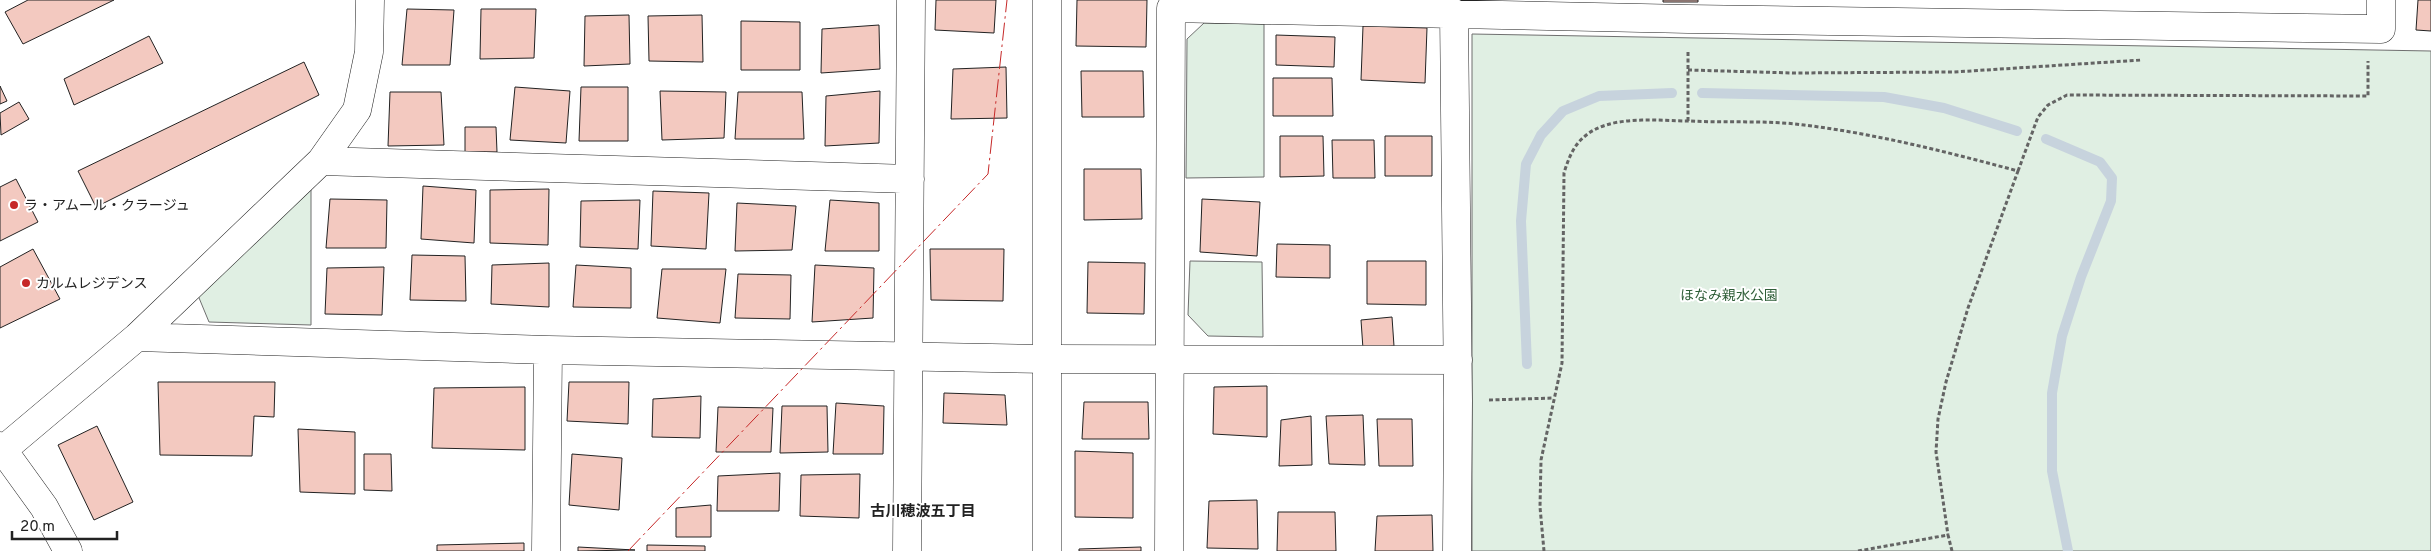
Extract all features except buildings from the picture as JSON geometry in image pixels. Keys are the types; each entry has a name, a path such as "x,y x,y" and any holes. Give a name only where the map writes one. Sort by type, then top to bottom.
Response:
{"street":[{"path":"68,551 44,508 2,448 137,337 321,161 357,110 369,52 370,0"},
{"path":"907,551 911,0"},
{"path":"1047,0 1047,551"},
{"path":"1169,551 1168,359 1171,8 1688,19 2381,29 2381,0"},
{"path":"1454,13 1458,360 1457,551"},
{"path":"321,161 910,179"},
{"path":"137,337 548,350 1048,359 1458,360"},
{"path":"546,551 548,350"}],"path":[{"path":"1688,19 1688,121"},
{"path":"1688,70 1793,73 1954,72 2151,59"},
{"path":"1952,551 1936,452 1940,410 1946,382 1968,308 2018,171 2038,117 2048,104 2067,96 2368,96"},
{"path":"1544,551 1540,507 1541,460 1562,363 1564,173 1569,156 1584,136 1608,124 1637,120 1802,124 1855,132 1936,149 2018,171"},
{"path":"1458,401 1553,398"},
{"path":"1858,551 1948,535"}],"green space":[{"path":"1204,23 1264,24 1264,177 1186,178 1187,39"},
{"name":"ほなみ親水公園","path":"1472,34 2431,51 2431,551 1472,551"},
{"path":"311,190 311,325 209,322 197,293"},
{"path":"1190,261 1262,262 1263,337 1208,336 1188,315"}],"waterway":[{"path":"1527,364 1521,221 1526,164 1541,135 1563,111 1599,96 1672,93"},
{"path":"1702,93 1884,97 1944,108 2017,131"},
{"path":"2046,139 2100,162 2112,178 2111,201 2081,277 2062,336 2052,393 2052,471 2068,551"}],"power":[{"path":"628,551 988,174 1007,0"}],"place":[{"name":"ラ・アムール・クラージュ","path":"14,205"},
{"name":"カルムレジデンス","path":"26,283"}],"district":[{"name":"古川穂波五丁目","path":"923,511"}]}
